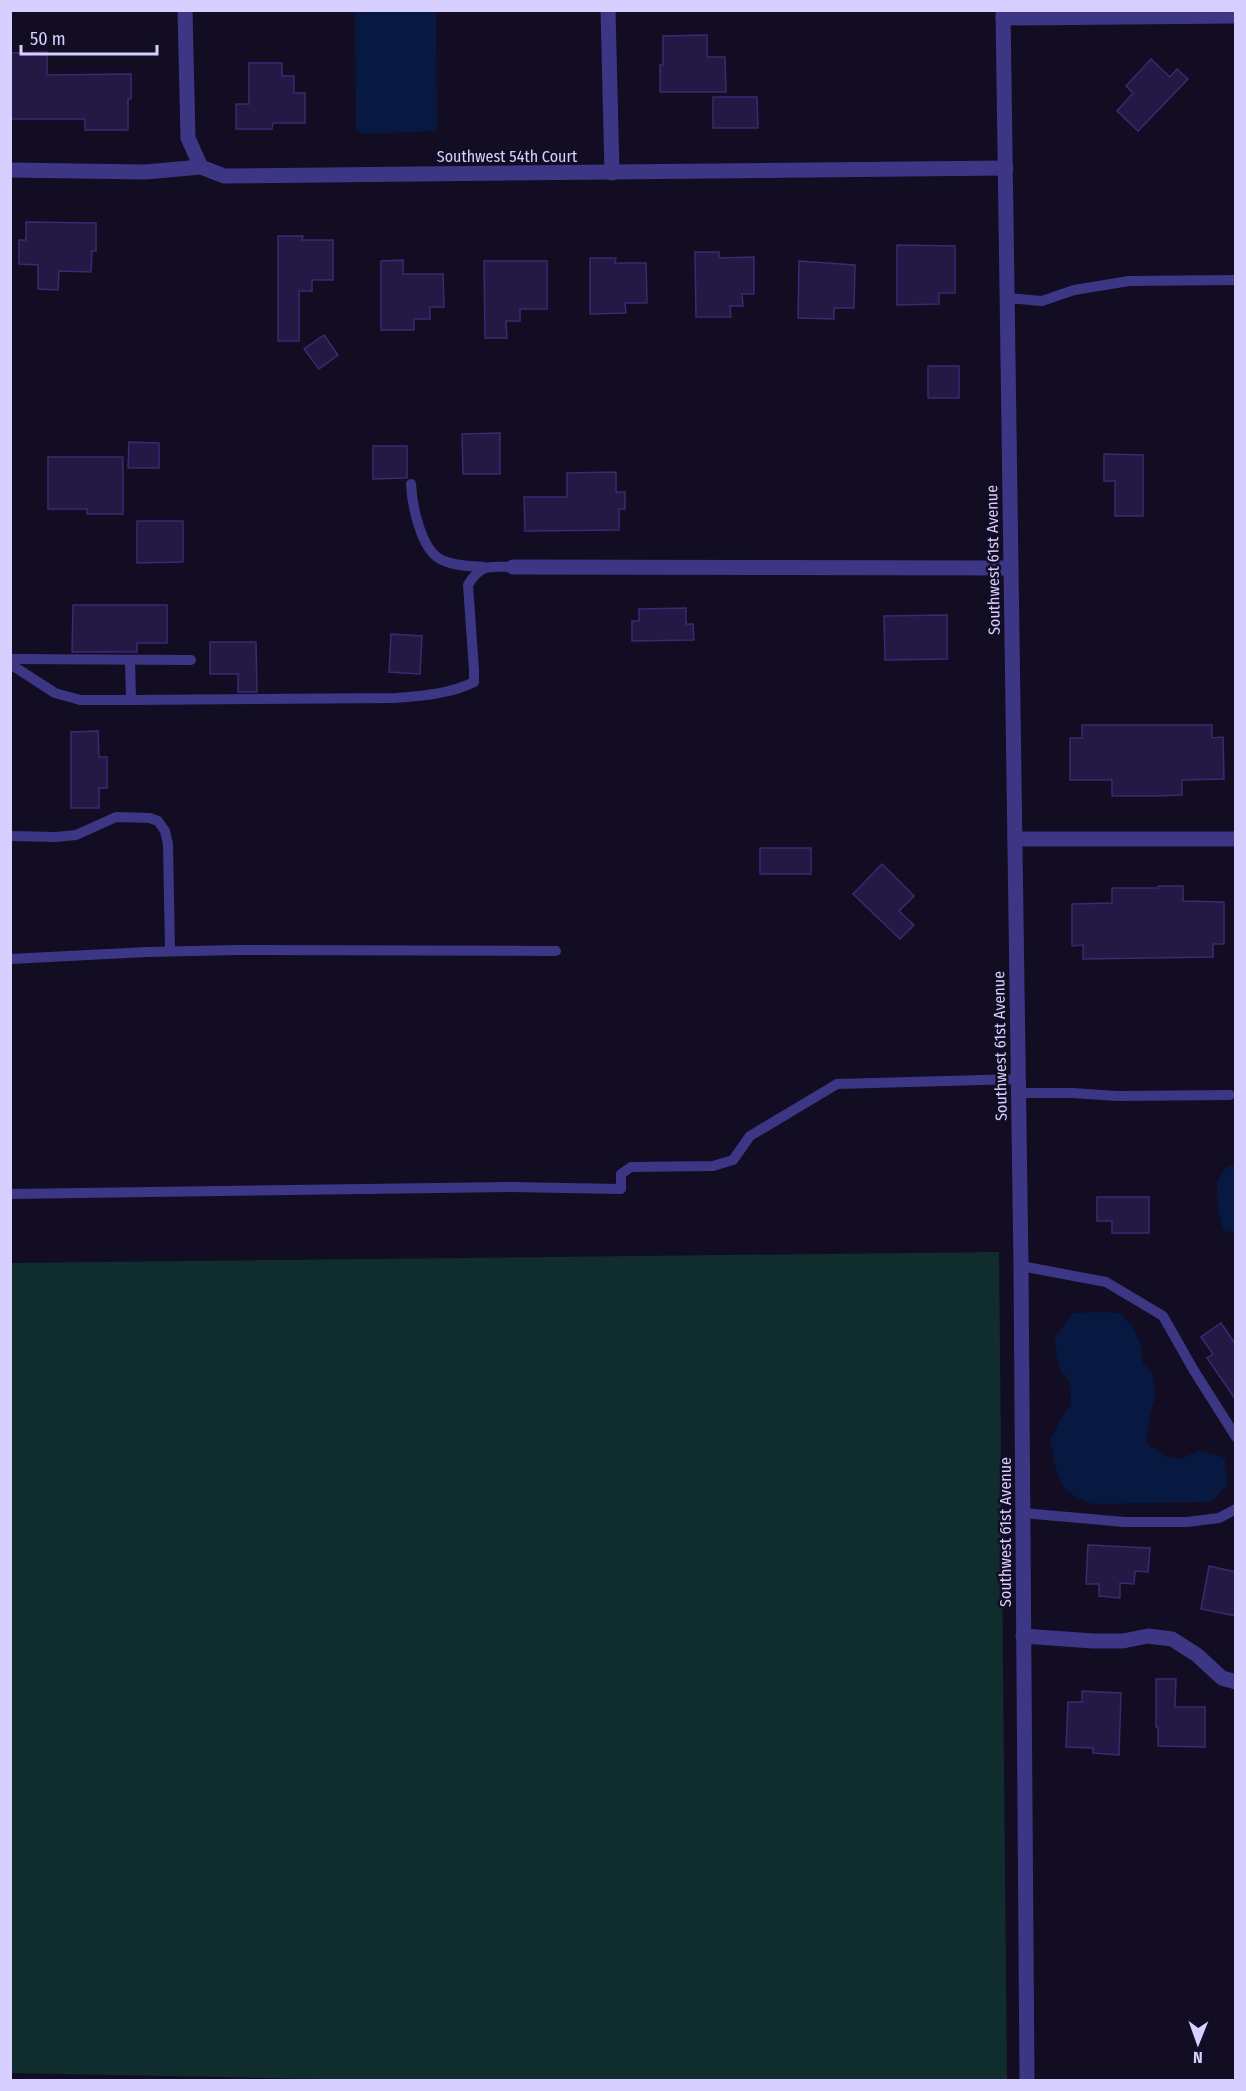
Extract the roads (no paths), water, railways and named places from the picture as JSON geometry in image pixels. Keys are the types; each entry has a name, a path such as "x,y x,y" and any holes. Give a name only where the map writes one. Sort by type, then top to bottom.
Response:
{"street":[{"path":"185,10 188,138 201,167"},
{"path":"608,10 612,173"},
{"path":"1003,14 1236,16"},
{"name":"Southwest 61st Avenue","path":"1003,14 1021,1266 1027,2080"},
{"name":"Southwest 54th Court","path":"10,170 145,172 201,167 224,176 1006,168"},
{"path":"513,567 1011,568"},
{"path":"1015,839 1236,839"},
{"path":"1023,1636 1093,1641 1123,1641 1148,1636 1172,1639 1197,1655 1222,1678 1236,1682"}],"lane":[{"path":"1007,298 1042,302 1074,290 1130,280 1236,280"},
{"path":"411,484 412,503 426,543 440,559 462,566 513,567"},
{"path":"10,664 55,693 80,700 395,698 465,687 474,682 468,585 475,574 484,567"},
{"path":"10,659 191,660"},
{"path":"130,660 131,700"},
{"path":"10,836 76,835 116,817 150,818 158,822 165,831 168,844 170,951"},
{"path":"10,959 170,951 556,951"},
{"path":"10,1194 510,1187 621,1189 621,1174 631,1167 713,1166 734,1160 750,1136 837,1084 1018,1086 1117,1096 1230,1095"},
{"path":"1021,1266 1106,1282 1163,1316 1236,1437"},
{"path":"1023,1513 1124,1522 1186,1522 1219,1518 1236,1509"}],"water":[{"path":"355,11 436,11 437,131 362,134 356,129"},
{"path":"1236,1165 1235,1234 1223,1230 1218,1210 1217,1182 1227,1166"},
{"path":"1074,1313 1120,1313 1132,1326 1140,1343 1143,1363 1152,1373 1156,1395 1149,1418 1146,1443 1165,1456 1178,1459 1200,1451 1225,1458 1227,1485 1210,1502 1093,1504 1079,1499 1064,1488 1056,1468 1050,1441 1060,1420 1071,1405 1070,1382 1060,1370 1054,1338"}]}
